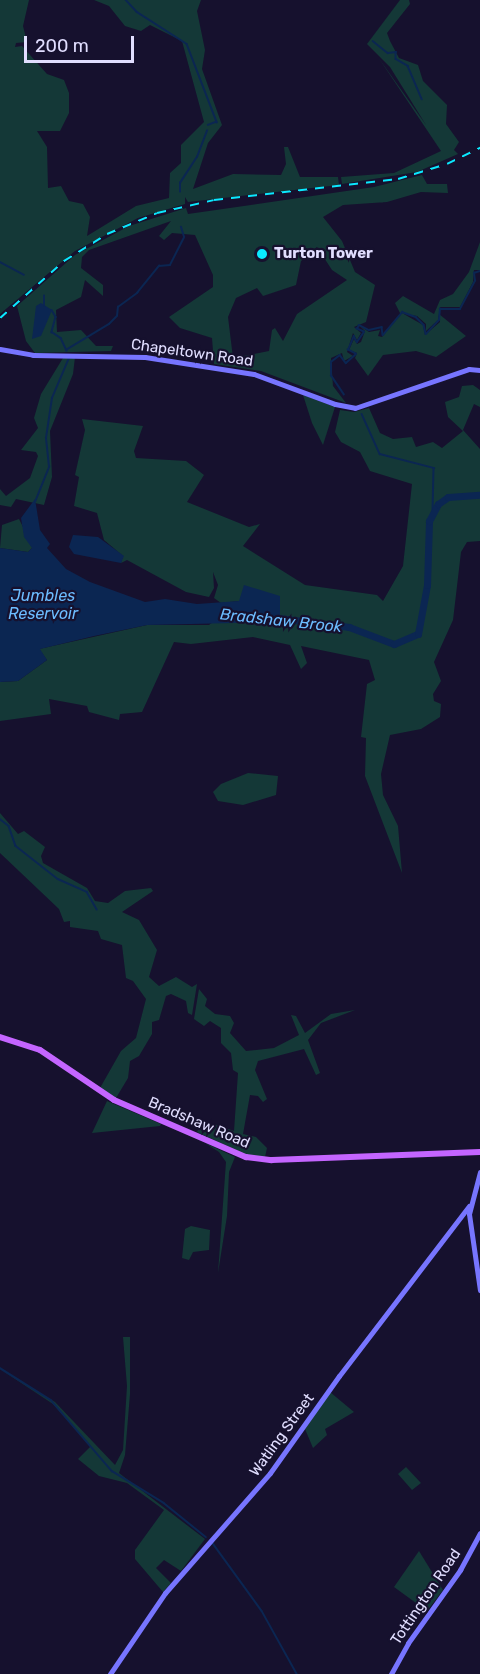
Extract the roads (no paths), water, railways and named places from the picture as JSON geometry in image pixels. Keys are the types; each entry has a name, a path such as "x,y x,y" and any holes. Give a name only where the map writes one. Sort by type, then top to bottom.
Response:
{"main road":[{"name":"Chapeltown Road","path":"0,349 33,355 145,357 248,372 355,408 479,369"},
{"name":"Bradshaw Road","path":"0,1037 40,1050 114,1100 246,1157 272,1160 480,1152"},
{"path":"480,1172 469,1206 480,1290"},
{"name":"Watling Street","path":"110,1674 165,1593 270,1473 339,1376 469,1206"},
{"name":"Tottington Road","path":"391,1674 408,1643 460,1570 480,1533"}],"water":[{"path":"41,303 52,310 41,336 32,339 36,306"},
{"name":"Jumbles Reservoir","path":"35,499 40,530 50,544 47,548 66,569 90,582 145,602 165,599 197,604 239,601 244,585 280,596 280,622 147,625 94,636 40,649 47,660 18,681 0,682 0,548 28,552 32,548 24,537 21,518"},
{"path":"73,535 98,537 124,556 121,563 74,554 69,547"}],"waterway":[{"path":"126,0 137,12 187,44 217,122 209,125"},
{"path":"373,41 388,53 396,52 396,59 408,66 422,99"},
{"path":"180,192 180,183 197,157 207,131"},
{"path":"66,350 109,324 117,316 118,307 137,293 159,266 170,265 184,237 181,227"},
{"path":"0,262 24,275"},
{"path":"344,395 331,376 331,362 340,355 346,363 356,354 348,350 354,336 357,342 364,332 357,329 359,325 369,330 382,327 383,335 402,312 416,317 424,325 426,334 439,320 440,309 460,309 475,281 474,273 480,271"},
{"path":"44,296 44,306"},
{"path":"52,310 56,317 52,332 61,338 67,351"},
{"path":"35,502 49,467 46,438 52,398 69,358"},
{"path":"362,414 380,454 434,468 433,513"},
{"name":"Bradshaw Brook","path":"271,617 349,627 394,644 418,634 427,585 429,521 438,504 448,497 480,495"},
{"path":"0,819 9,826 16,846 58,879 87,892 97,909"},
{"path":"0,1368 51,1400 112,1471 164,1503 206,1537"},
{"path":"212,1542 262,1611 297,1674"}],"railway":[{"path":"0,318 64,261 107,234 157,213 214,200 398,179 447,164 480,148"}],"place":[{"name":"Turton Tower","path":"262,254"}]}
